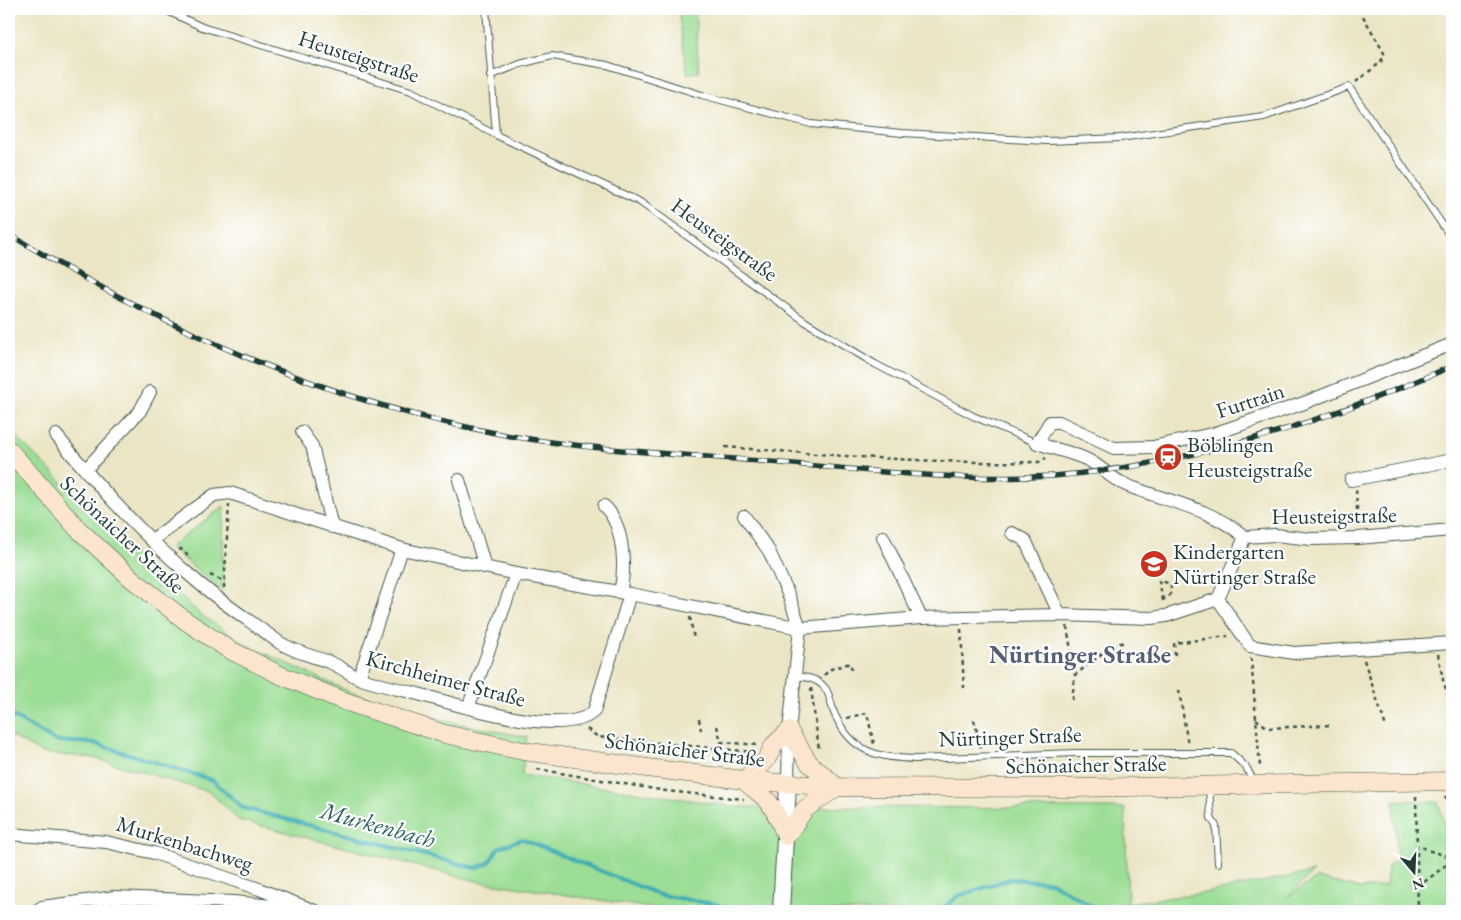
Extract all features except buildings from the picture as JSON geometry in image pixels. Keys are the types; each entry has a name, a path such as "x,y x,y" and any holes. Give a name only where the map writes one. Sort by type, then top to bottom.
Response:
{"main road":[{"name":"Schönaicher Straße","path":"9,450 78,529 132,579 186,621 228,648 280,675 344,701 444,734 523,751 744,780 837,787 1074,788 1254,783 1448,788"},
{"path":"789,731 809,763 837,787 805,809 786,836 774,809 766,799 753,791 744,780 774,745 789,731"}],"street":[{"name":"Furtrain","path":"1037,443 1050,422 1058,422 1114,448 1153,447 1216,433 1304,403 1452,344"},
{"path":"85,470 140,411 150,392"},
{"path":"302,432 312,446 332,527"},
{"name":"Kirchheimer Straße","path":"56,435 85,470 152,540 200,584 285,646 332,663 359,678 468,708 542,722 575,721"},
{"name":"Heusteigstraße","path":"1037,443 1090,461 1107,475 1127,486 1196,508 1225,521 1245,537 1275,535 1311,539 1358,538 1452,530"},
{"path":"1352,480 1452,460"},
{"path":"459,480 485,567"},
{"path":"152,540 214,495 230,493 402,549 516,574 625,593 800,628 921,618 1063,615 1151,618 1166,616 1218,599 1250,646 1294,653 1452,643"},
{"path":"575,721 588,717 594,711 625,593 625,571 622,551 614,523 604,506"},
{"path":"744,516 769,551 789,596 800,628 789,731 786,836 781,911"},
{"path":"1012,533 1025,540 1063,615"},
{"name":"Heusteigstraße","path":"1218,599 1245,537"},
{"path":"883,538 921,618"},
{"path":"359,678 402,549"},
{"path":"468,708 516,574"},
{"name":"Murkenbachweg","path":"9,834 106,842 154,853 259,888 311,910"},
{"path":"36,911 42,907 115,897 233,902 311,910"}],"lane":[{"name":"Heusteigstraße","path":"163,9 202,27 411,91 496,135 640,202 806,322 875,364 973,416 1037,443"},
{"path":"486,9 496,135"},
{"path":"490,76 520,64 552,56 607,65 702,95 811,124 902,134 1048,141 1120,138 1264,117 1349,87 1452,240"},
{"path":"794,676 811,677"},
{"name":"Nürtinger Straße","path":"811,677 826,688 837,720 852,741 876,755 894,758 984,758 1076,752 1230,753 1246,766 1254,783"},
{"path":"1209,785 1210,818 1216,826 1218,863"}],"path":[{"path":"1349,87 1381,62 1384,53 1359,9"},
{"path":"725,447 962,464 1039,462 1058,450"},
{"path":"1352,480 1357,492 1358,538"},
{"path":"223,600 230,493"},
{"path":"1163,600 1170,595 1171,588 1169,583 1159,581 1166,616"},
{"path":"688,606 694,639"},
{"path":"1063,615 1075,675 1072,700"},
{"path":"959,617 964,688"},
{"path":"1175,655 1174,642 1242,635"},
{"path":"1075,675 1114,645 1125,642"},
{"path":"1436,644 1442,680 1452,708"},
{"path":"1250,646 1260,766"},
{"path":"1360,649 1386,727"},
{"path":"818,683 831,669 850,663 852,670"},
{"path":"811,677 820,758"},
{"path":"1179,690 1189,754"},
{"path":"837,720 867,713 876,755"},
{"path":"699,719 701,730"},
{"path":"1256,719 1268,728 1332,724"},
{"path":"974,720 984,758"},
{"path":"575,721 598,737 763,757 764,745 722,742 717,726"},
{"path":"1448,788 1452,840"},
{"path":"1416,792 1418,911"},
{"path":"1418,843 1427,850 1452,856 1446,865 1418,888"},
{"path":"1294,911 1296,904"}],"green space":[{"path":"678,9 695,9 699,72 687,73"},
{"path":"11,431 132,552 201,615 247,645 350,692 447,721 527,737 522,775 737,807 1125,808 1128,903 1204,893 1314,872 1287,897 1317,878 1360,889 1386,886 1388,866 1397,859 1394,800 1438,802 1452,847 1443,843 1452,850 1452,911 670,911 476,881 238,820 210,792 94,758 42,753 9,735 9,432"},
{"path":"224,506 222,591 170,547"}],"waterway":[{"name":"Murkenbach","path":"9,714 55,741 93,743 212,780 243,808 475,868 489,863 498,848 522,839 660,895 714,904 740,911"},
{"name":"Murkenbach","path":"940,911 958,896 1010,879 1051,882 1100,911"}],"railway":[{"path":"9,234 68,269 188,331 250,359 313,383 377,404 443,422 542,441 634,451 942,476 1053,476 1104,471 1156,462 1257,438 1356,405 1452,366"}],"place":[{"name":"Böblingen Heusteigstraße","path":"1168,457"},
{"name":"Kindergarten Nürtinger Straße","path":"1154,564"}],"district":[{"name":"Nürtinger Straße","path":"1080,654"}]}
